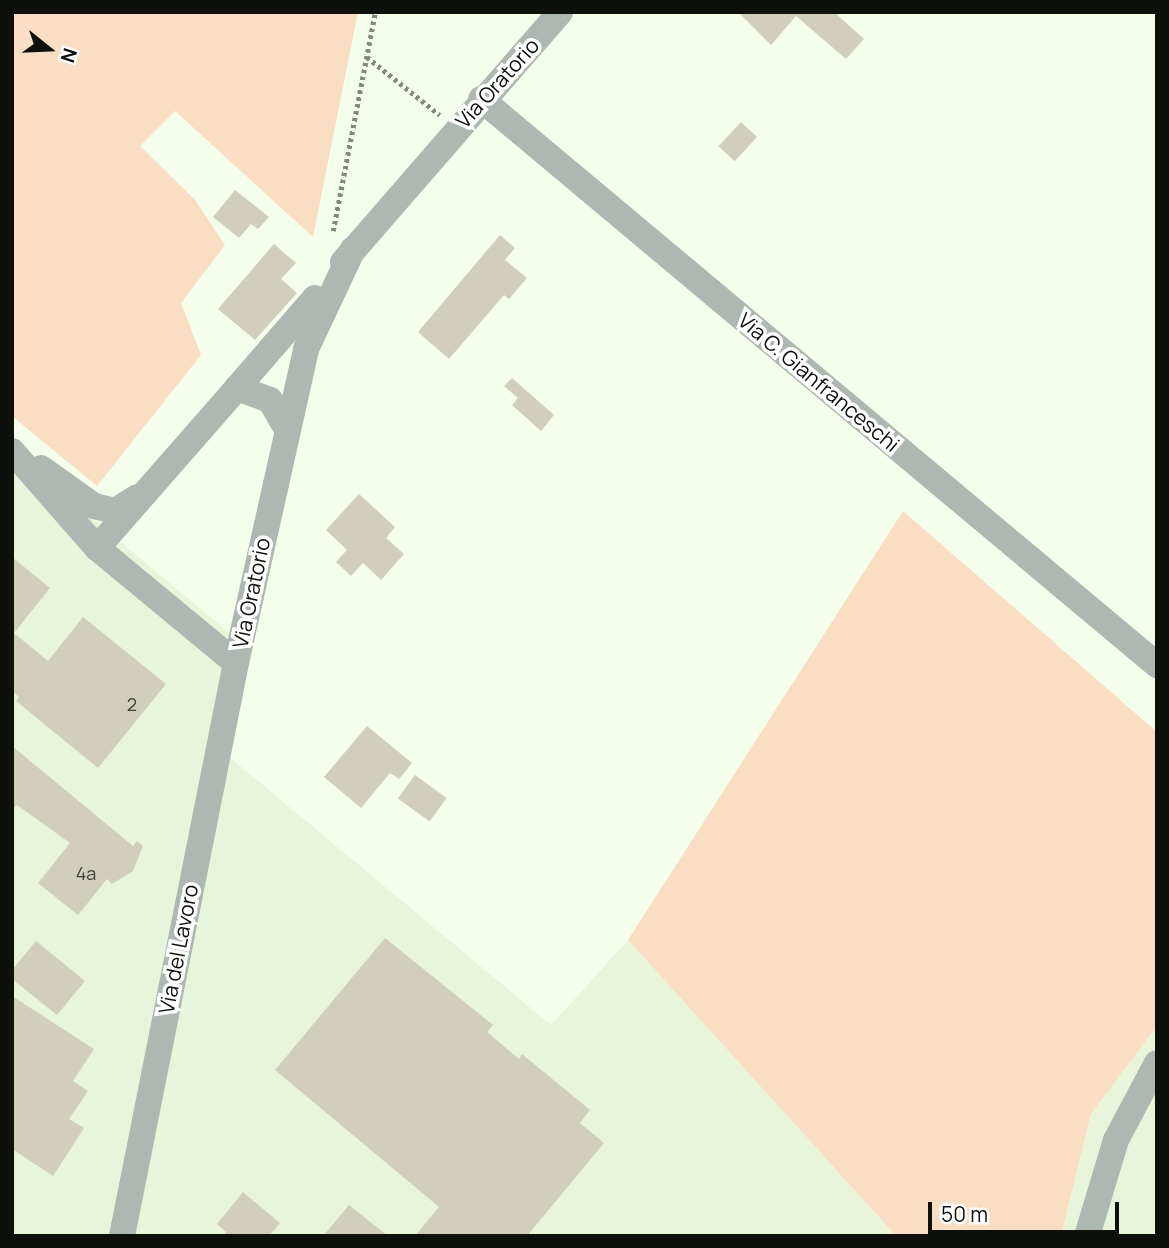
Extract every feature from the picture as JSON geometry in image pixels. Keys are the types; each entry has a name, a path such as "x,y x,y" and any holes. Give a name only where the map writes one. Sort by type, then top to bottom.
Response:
{"street":[{"name":"Via Oratorio","path":"97,548 299,320 343,242 457,128 560,12"},
{"name":"Via C. Gianfranceschi","path":"481,99 1157,665"},
{"name":"Via Oratorio","path":"12,449 97,548 236,663 309,340 343,242"},
{"path":"237,388 270,400 287,429"},
{"name":"Via Oratorio","path":"12,449 94,506 115,511 147,491"},
{"name":"Via del Lavoro","path":"122,1236 236,663"},
{"path":"1087,1236 1116,1140 1157,1063"}],"path":[{"path":"343,242 375,12"},
{"path":"367,57 457,128"}],"shaded area":[{"path":"12,12 358,12 313,237 175,111 140,146 195,200 225,245 181,303 201,355 97,486 12,416"},
{"path":"12,451 245,646 221,750 551,1025 628,940 896,1236 12,1236"},
{"path":"903,511 1157,732 1157,1026 1091,1114 1061,1236 896,1236 628,940"},
{"path":"1157,1026 1157,1236 1061,1236 1091,1114"}],"building":[{"path":"738,12 834,12 864,39 846,59 796,16 771,45"},
{"path":"741,122 757,137 735,161 718,146"},
{"path":"235,190 269,217 258,229 251,224 239,238 213,217"},
{"path":"500,235 515,248 505,260 527,278 509,299 504,295 449,359 418,332"},
{"path":"274,244 296,263 281,279 297,293 255,340 218,309"},
{"path":"512,378 554,415 541,431 512,405 518,398 504,386"},
{"path":"359,494 395,527 386,538 404,554 381,580 363,563 351,576 336,562 347,550 326,530"},
{"path":"12,557 50,588 14,633 48,661 83,617 166,684 98,768 16,701 19,697 12,691"},
{"path":"367,726 412,763 399,779 390,773 361,808 324,777"},
{"path":"12,746 133,846 137,841 143,846 133,871 112,884 107,879 78,915 38,883 70,843 17,805 12,810"},
{"path":"415,775 447,798 430,821 398,798"},
{"path":"385,938 493,1025 487,1032 519,1059 522,1054 590,1110 580,1123 604,1143 527,1236 415,1236 439,1207 275,1070"},
{"path":"36,941 85,981 57,1015 12,979 12,970"},
{"path":"12,996 94,1049 73,1081 88,1091 69,1119 84,1128 53,1176 12,1149"},
{"path":"243,1192 280,1223 269,1236 223,1236 226,1232 217,1224"},
{"path":"349,1205 388,1236 323,1236"}]}
